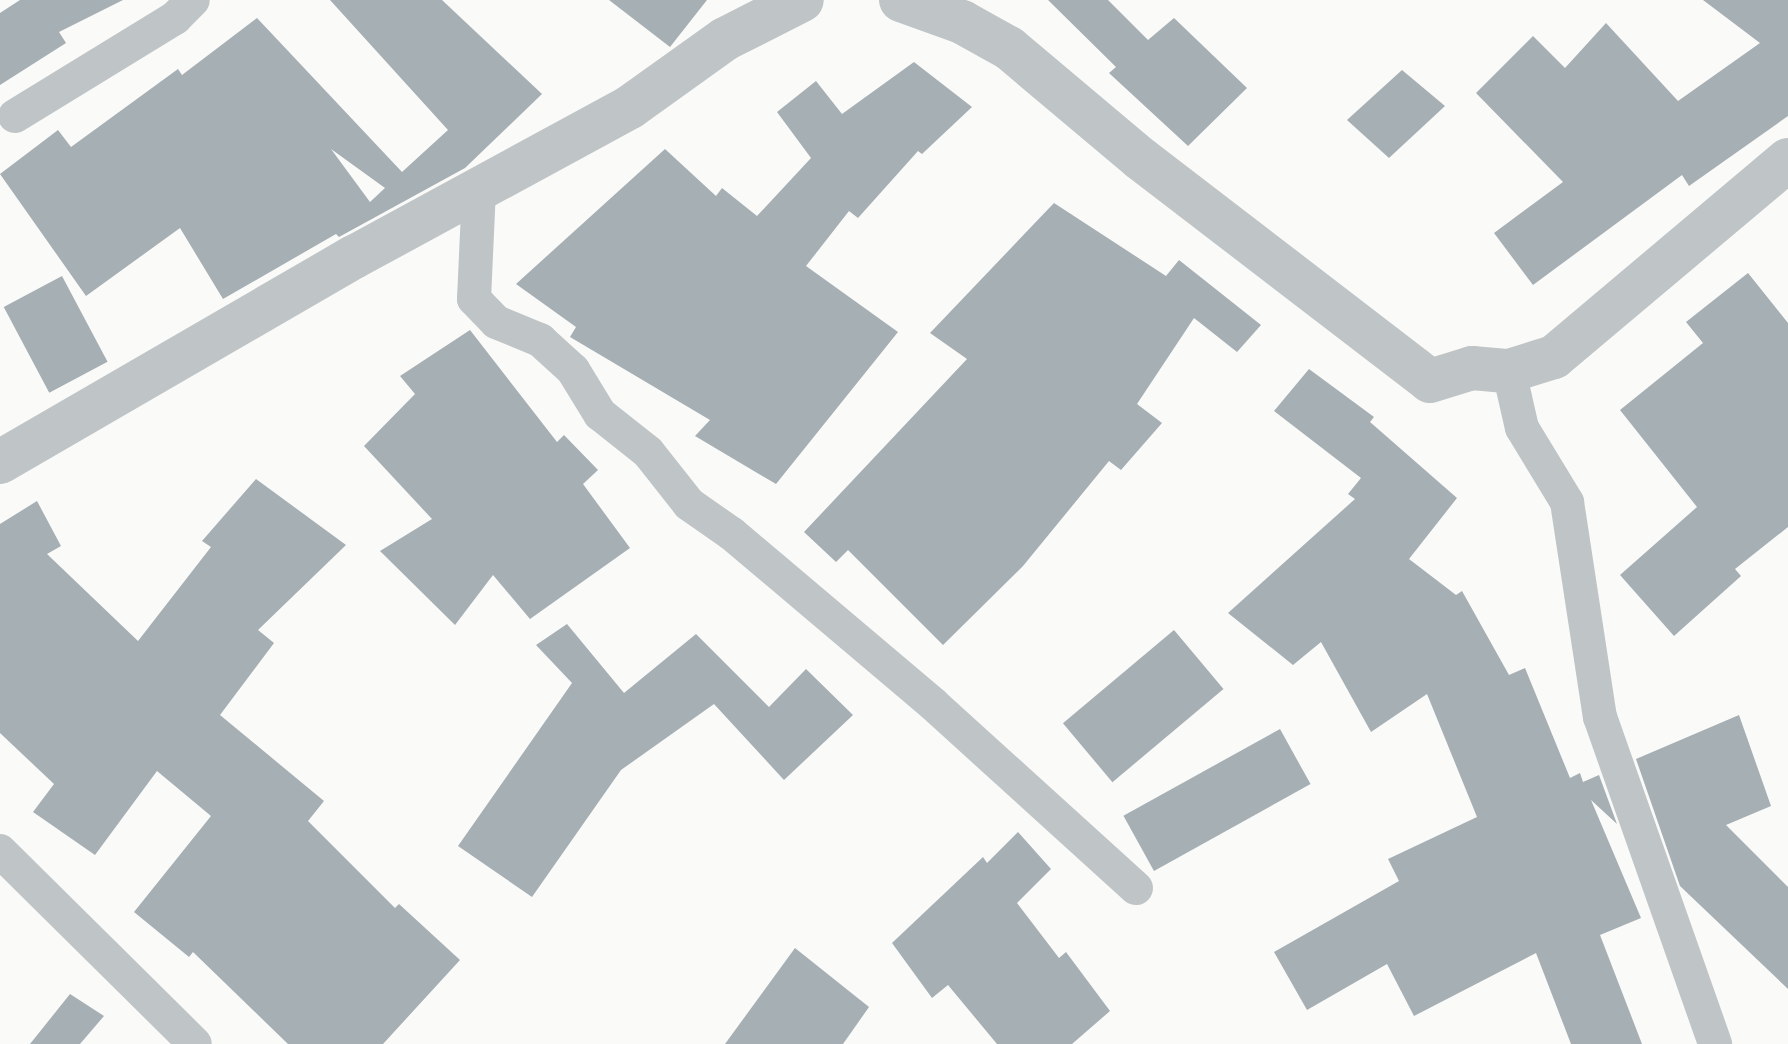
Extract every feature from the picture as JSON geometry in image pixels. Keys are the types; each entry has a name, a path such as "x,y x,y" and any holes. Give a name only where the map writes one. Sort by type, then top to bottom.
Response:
{"street":[{"path":"15,116 175,18 193,0"},
{"path":"0,462 479,189 630,107 725,39 802,0"},
{"path":"909,3 962,22 1009,48 1141,159 1430,381 1472,368 1509,371 1554,357 1788,160"},
{"path":"479,189 474,299 496,322 540,340 573,370 600,414 648,452 689,504 732,534 933,704 1136,888"},
{"path":"1509,371 1522,428 1567,502 1600,717 1715,1044"},
{"path":"0,851 195,1044"}],"building":[{"path":"20,0 123,0 59,32 66,43 0,85 0,13"},
{"path":"330,0 442,0 542,94 465,168 339,237 336,234 223,299 180,228 86,296 0,174 58,130 71,147 178,69 182,75 257,18 402,172 448,130","holes":["331,149 385,188 370,202"]},
{"path":"609,0 707,0 670,47"},
{"path":"1048,0 1108,0 1148,40 1174,18 1247,88 1188,146 1109,73 1116,67"},
{"path":"1703,0 1788,0 1788,116 1689,186 1682,175 1533,285 1494,233 1563,182 1476,93 1533,36 1565,68 1606,23 1678,101 1760,43"},
{"path":"914,62 972,107 922,154 918,151 858,218 849,211 806,266 898,332 776,484 695,436 710,420 570,337 576,327 516,284 665,149 716,196 722,188 757,216 811,158 777,112 816,81 842,114"},
{"path":"1402,70 1445,106 1389,158 1347,120"},
{"path":"1054,203 1166,276 1179,260 1261,325 1237,352 1194,318 1137,404 1162,423 1121,470 1109,461 1023,566 943,645 848,550 836,562 804,532 967,359 930,333"},
{"path":"1748,273 1788,323 1788,527 1735,569 1741,576 1674,636 1620,575 1697,507 1620,410 1703,343 1686,322"},
{"path":"62,276 108,362 49,393 4,307"},
{"path":"470,330 557,442 564,435 598,470 583,484 630,548 530,619 493,575 455,625 380,551 432,519 364,446 415,394 400,376"},
{"path":"1309,369 1374,417 1370,422 1457,498 1409,559 1456,595 1462,591 1509,675 1525,668 1570,778 1580,773 1583,782 1599,775 1617,824 1591,800 1641,918 1600,935 1642,1044 1571,1044 1536,953 1414,1016 1387,964 1307,1010 1274,952 1399,881 1388,859 1477,817 1427,694 1371,732 1321,642 1293,665 1228,613 1355,499 1348,494 1361,478 1274,411"},
{"path":"256,479 346,545 258,630 274,643 220,715 324,801 308,821 395,908 399,904 460,960 383,1044 288,1044 193,952 189,957 134,912 211,816 157,771 95,855 33,812 54,784 0,733 0,524 37,501 61,546 47,554 138,641 211,547 202,541"},
{"path":"567,624 624,693 696,634 769,707 806,669 853,715 784,780 714,704 621,770 532,897 458,846 572,683 536,645"},
{"path":"1174,630 1223,689 1112,782 1063,723"},
{"path":"1739,715 1771,806 1726,825 1788,887 1788,989 1680,886 1636,759"},
{"path":"1280,729 1311,784 1154,871 1123,816"},
{"path":"1018,832 1051,869 1017,903 1059,958 1066,952 1110,1011 1072,1044 997,1044 948,985 932,998 892,943 983,857 987,863"},
{"path":"795,948 869,1007 843,1044 725,1044"},
{"path":"70,994 104,1016 80,1044 30,1044"}]}
